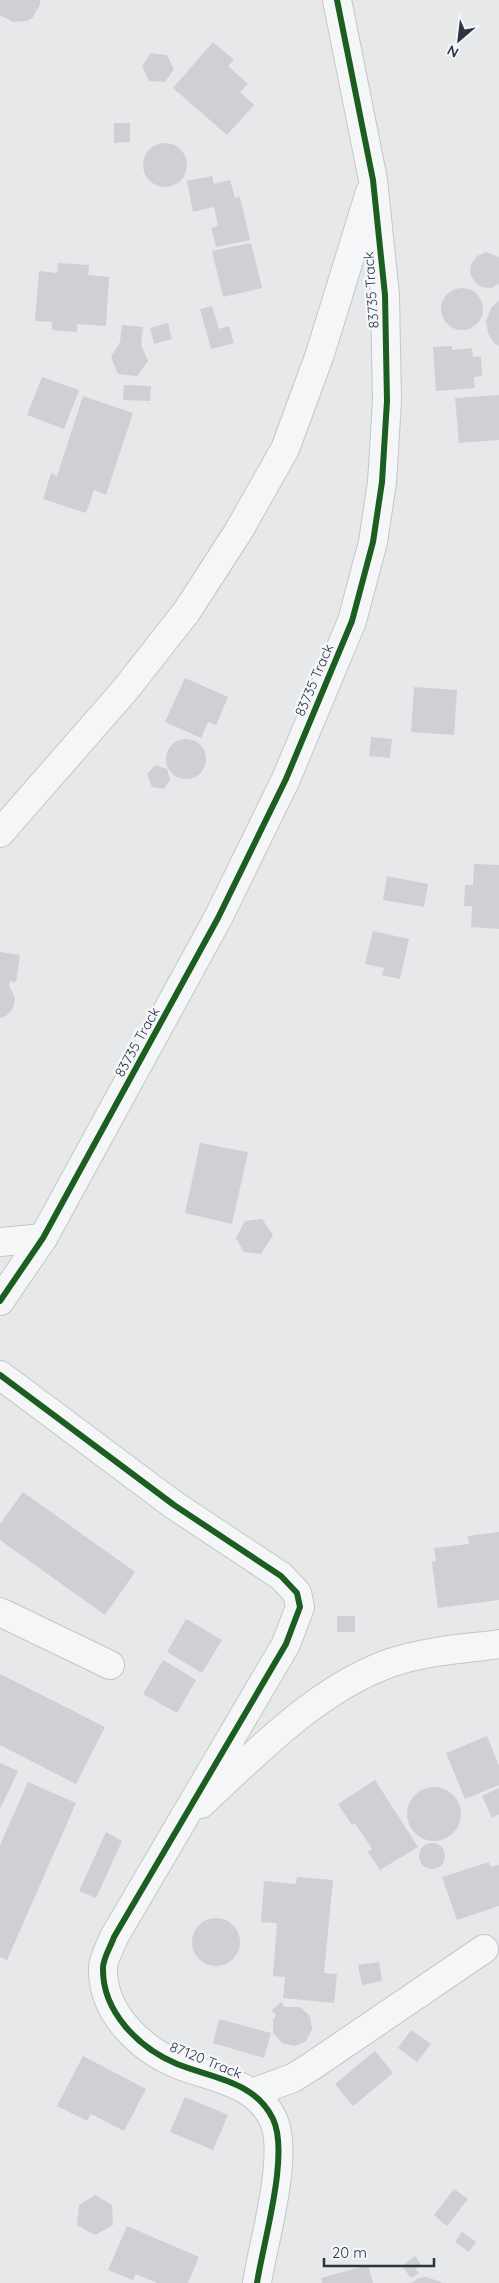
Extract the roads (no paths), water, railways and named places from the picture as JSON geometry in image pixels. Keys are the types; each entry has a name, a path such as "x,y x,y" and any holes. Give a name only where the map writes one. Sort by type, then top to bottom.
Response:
{"street":[{"name":"83735 Track","path":"0,1301 43,1238 218,918 286,779 352,621 374,542 382,482 387,401 386,295 374,180 337,0"},
{"path":"0,833 131,683 188,611 243,524 284,449 320,354 374,180"},
{"path":"0,1242 43,1238"},
{"name":"87120 Track","path":"0,1375 174,1505 281,1576 297,1593 300,1607 286,1644 114,1936 103,1966 105,1994 122,2024 147,2047 177,2064 215,2075 252,2093 265,2105 274,2120 278,2141 277,2180 257,2283"},
{"path":"0,1612 110,1665"},
{"path":"178,1826 286,1725 351,1681 390,1663 440,1652 499,1644"},
{"path":"252,2093 293,2078 484,1948"}]}
